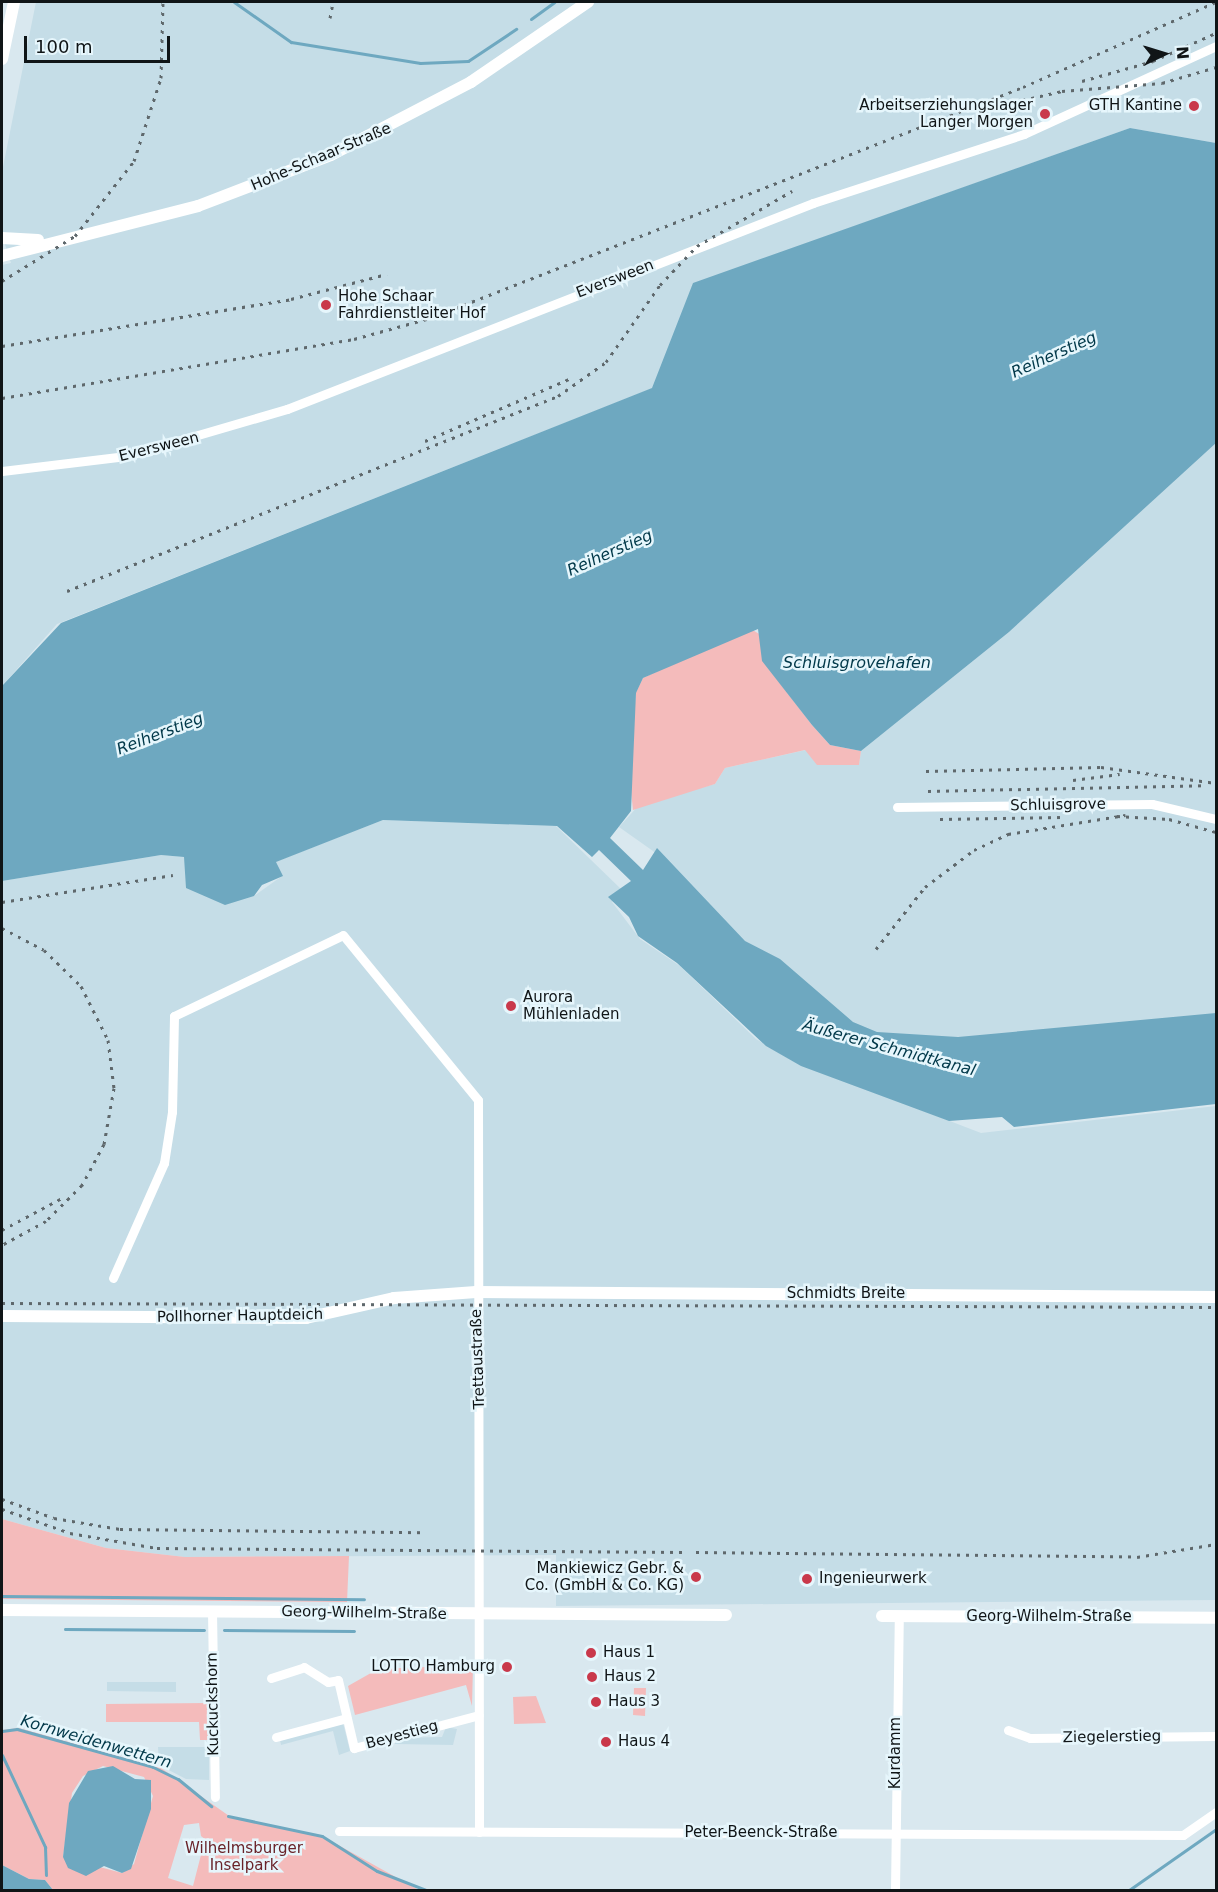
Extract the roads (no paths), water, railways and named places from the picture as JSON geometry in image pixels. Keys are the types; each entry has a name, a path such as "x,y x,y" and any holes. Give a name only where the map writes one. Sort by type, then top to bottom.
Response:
{"main road":[{"path":"2,58 14,2"},
{"name":"Hohe-Schaar-Straße","path":"2,256 51,240 198,206 366,140 471,82 588,2"},
{"path":"2,238 51,240"},
{"name":"Hohe-Schaar-Straße","path":"2,247 25,247"},
{"name":"Schmidts Breite","path":"476,1292 1216,1297"},
{"name":"Pollhorner Hauptdeich","path":"2,1317 306,1318 394,1298 476,1292"},
{"name":"Georg-Wilhelm-Straße","path":"2,1610 726,1615"},
{"name":"Georg-Wilhelm-Straße","path":"882,1616 1216,1618"}],"street":[{"name":"Eversween","path":"2,471 126,456 287,409 697,246 1024,134 1216,46"},
{"name":"Schluisgrove","path":"897,807 1152,804 1216,819"},
{"name":"Trettaustraße","path":"113,1278 164,1163 172,1112 174,1016 343,935 478,1100 476,1292 480,1613 479,1832"},
{"name":"Kuckuckshorn","path":"212,1611 215,1797"},
{"name":"Kurdamm","path":"896,1890 899,1616"},
{"name":"Beyestieg","path":"272,1678 304,1667 328,1682 338,1680 354,1748 479,1715"},
{"path":"276,1737 347,1718"},
{"name":"Ziegelerstieg","path":"1008,1730 1030,1738 1216,1736"},
{"name":"Peter-Beenck-Straße","path":"339,1831 1183,1834 1216,1812"}],"water":[{"path":"1130,128 1216,143 1216,443 1009,632 861,751 830,745 812,725 762,661 758,629 643,678 636,693 631,811 610,838 643,870 657,848 745,941 780,959 853,1022 877,1032 958,1037 1216,1013 1216,1104 1014,1127 1002,1117 949,1121 801,1066 766,1046 677,963 638,936 629,917 608,897 631,881 599,850 592,857 557,826 383,820 276,862 283,876 262,885 254,896 225,905 186,888 184,857 161,855 2,881 2,686 61,623 652,388 693,283"},
{"path":"113,1766 135,1779 151,1780 151,1809 131,1869 122,1873 104,1866 86,1876 68,1868 63,1857 69,1803 88,1771"},
{"path":"2,1865 29,1879 45,1880 53,1890 2,1890"}],"waterway":[{"path":"234,2 291,42 420,63 468,61 516,29"},
{"path":"531,19 554,2"},
{"path":"2,1596 364,1599"},
{"path":"65,1629 204,1630"},
{"path":"224,1630 354,1631"},
{"name":"Kornweidenwettern","path":"2,1731 17,1729 153,1767 178,1779 211,1806"},
{"path":"2,1755 45,1847 46,1875"},
{"name":"Kornweidenwettern","path":"228,1816 322,1836 377,1871 426,1890"},
{"name":"Kornweidenwettern","path":"1129,1890 1216,1829"}],"railway":[{"path":"2,281 75,236 134,161 161,78 163,2"},
{"path":"330,18 333,2"},
{"path":"2,398 354,339 430,318 1023,87 1216,2"},
{"path":"1082,81 1153,61 1216,33"},
{"path":"996,106 1062,91 1162,83 1216,67"},
{"path":"67,591 558,396 606,362 660,285 697,246 792,191"},
{"path":"2,346 291,299 387,274"},
{"path":"425,441 571,378"},
{"path":"926,771 1101,767 1216,783"},
{"path":"1073,780 1120,774"},
{"path":"928,791 1205,785"},
{"path":"876,949 925,887 974,850 1008,834 1125,815"},
{"path":"1117,816 1169,819 1216,832"},
{"path":"940,819 1063,817"},
{"path":"2,902 173,875"},
{"path":"2,928 44,950 81,986 108,1040 114,1088 104,1144 82,1185 46,1221 2,1245"},
{"path":"2,1230 62,1198"},
{"path":"2,1303 1216,1307"},
{"path":"2,1499 54,1518 120,1529 424,1532"},
{"path":"2,1509 70,1533 157,1548 682,1552"},
{"path":"696,1552 1137,1557 1216,1544"}],"place":[{"name":"GTH Kantine","path":"1194,106"},
{"name":"Arbeitserziehungslager Langer Morgen","path":"1045,114"},
{"name":"Hohe Schaar Fahrdienstleiter Hof","path":"326,305"},
{"name":"Aurora Mühlenladen","path":"511,1006"},
{"name":"Mankiewicz Gebr. & Co. (GmbH & Co. KG)","path":"696,1577"},
{"name":"Ingenieurwerk","path":"807,1579"},
{"name":"Haus 1","path":"591,1653"},
{"name":"LOTTO Hamburg","path":"507,1667"},
{"name":"Haus 2","path":"592,1677"},
{"name":"Haus 3","path":"596,1702"},
{"name":"Haus 4","path":"606,1742"}],"water label":[{"name":"Reiherstieg","path":"1054,355"},
{"name":"Reiherstieg","path":"610,553"},
{"name":"Schluisgrovehafen","path":"857,663"},
{"name":"Reiherstieg","path":"160,734"},
{"name":"Äußerer Schmidtkanal","path":"889,1048"}],"park label":[{"name":"Wilhelmsburger Inselpark","path":"244,1856"}]}
